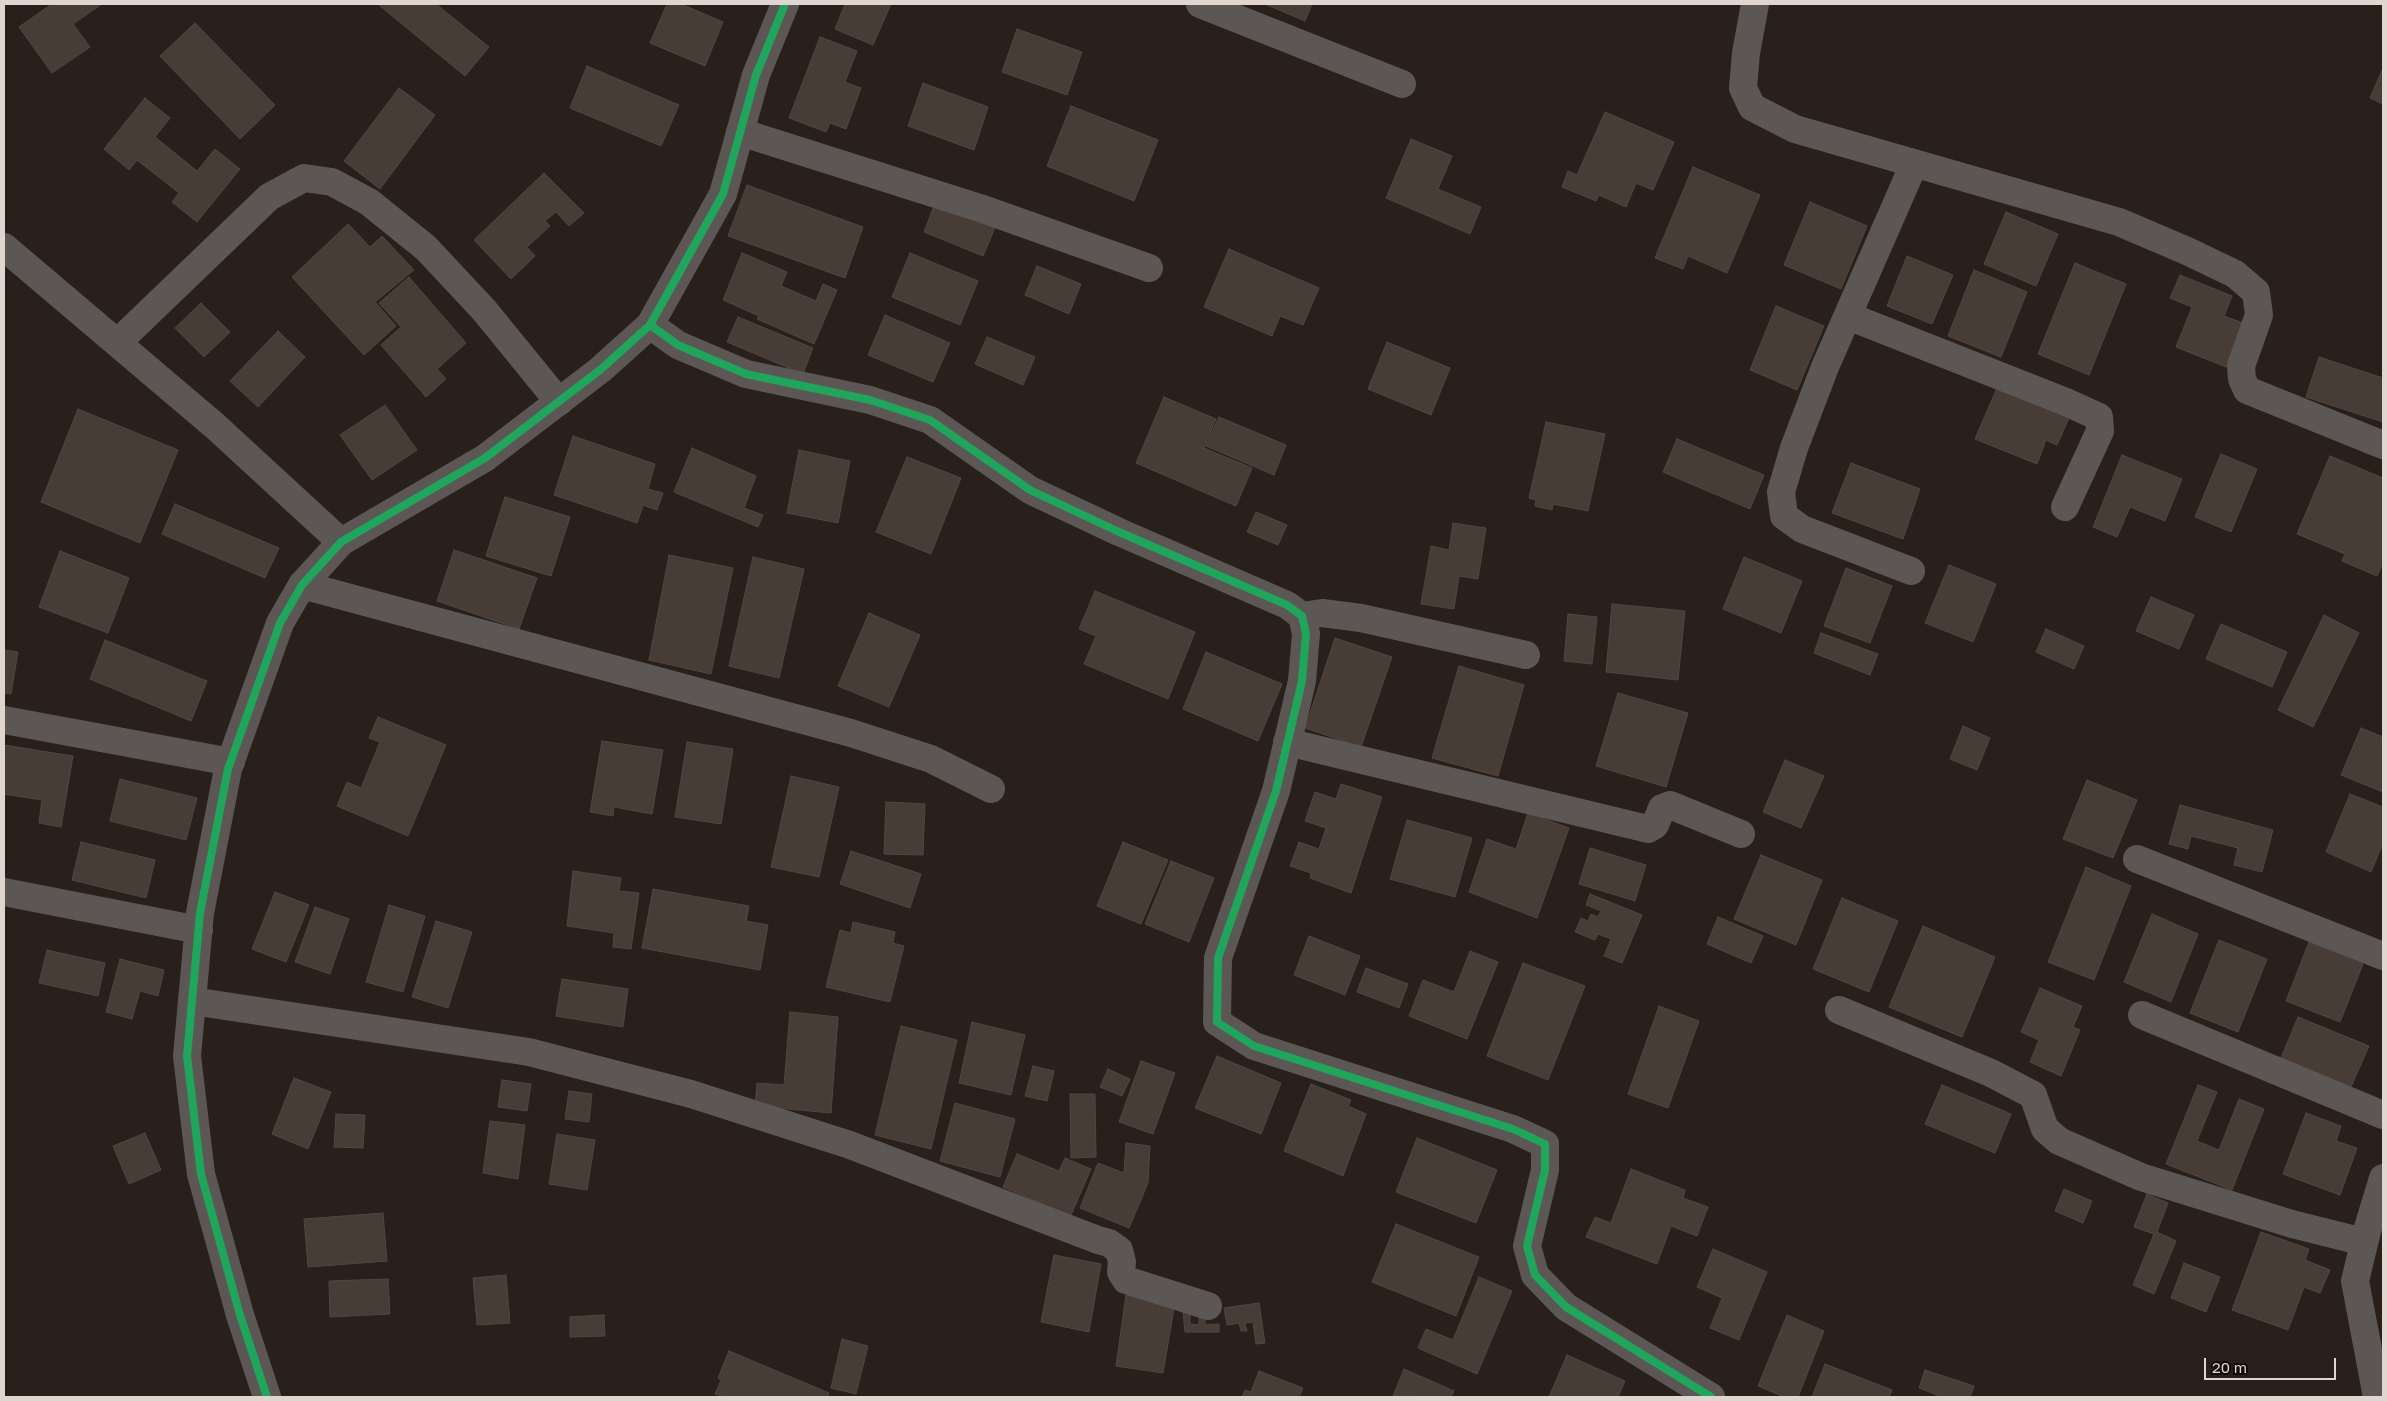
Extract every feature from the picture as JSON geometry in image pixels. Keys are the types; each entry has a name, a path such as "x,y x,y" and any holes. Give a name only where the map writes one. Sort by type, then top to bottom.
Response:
{"street":[{"path":"1200,4 1402,84"},
{"path":"1755,4 1746,53 1743,88 1752,107 1795,129 2119,222 2235,274 2256,292 2259,315 2241,366 2242,379 2248,390 2383,445"},
{"path":"267,1397 240,1314 201,1174 187,1056 199,930 222,798 231,762 280,623 302,585 341,542 485,458 600,370 650,326 723,194 756,76 782,5"},
{"path":"740,132 980,208 1149,268"},
{"path":"1911,571 1802,529 1784,516 1781,492 1794,448 1848,316 1914,164"},
{"path":"117,344 269,196 304,178 332,182 369,202 426,248 484,310 559,402"},
{"path":"4,247 214,426 341,542"},
{"path":"1848,316 2066,402 2099,417 2100,431 2065,507"},
{"path":"650,326 678,345 746,374 870,400 930,420 1030,490 1119,532 1287,605 1302,616 1306,634 1302,681 1276,791 1218,958 1217,1022 1254,1046 1513,1129 1545,1144 1545,1170 1527,1246 1535,1275 1566,1307 1711,1397"},
{"path":"302,585 851,733 931,759 991,789"},
{"path":"1302,616 1322,612 1361,618 1526,655"},
{"path":"4,720 231,762"},
{"path":"1287,742 1648,829 1655,824 1662,808 1670,805 1741,834"},
{"path":"2137,859 2383,956"},
{"path":"4,892 199,930"},
{"path":"192,1001 529,1052 690,1094 850,1146 1109,1243 1120,1250 1121,1272 1126,1280 1208,1306"},
{"path":"1840,1010 1991,1073 2033,1095 2045,1129 2059,1141 2141,1177 2292,1224 2364,1242"},
{"path":"2142,1016 2383,1115"},
{"path":"2376,1397 2355,1281 2364,1242 2383,1178"}],"building":[{"path":"52,4 102,4 73,24 90,47 52,73 19,27"},
{"path":"380,4 436,4 489,47 465,76"},
{"path":"667,4 681,4 723,22 705,66 650,43"},
{"path":"845,4 891,4 873,45 835,29"},
{"path":"1265,4 1312,4 1305,21"},
{"path":"195,23 275,105 240,139 160,56"},
{"path":"1017,29 1082,52 1067,95 1002,72"},
{"path":"820,37 857,51 845,82 861,88 846,129 830,123 826,132 789,118"},
{"path":"587,66 679,105 661,146 570,108"},
{"path":"2383,68 2383,104 2370,98"},
{"path":"923,83 988,107 974,150 908,126"},
{"path":"399,88 435,115 380,189 344,161"},
{"path":"145,98 170,118 155,137 197,171 215,149 240,169 197,222 172,202 179,193 137,160 129,170 104,149"},
{"path":"1071,106 1158,140 1134,201 1047,166"},
{"path":"1605,112 1674,142 1653,190 1636,183 1626,207 1599,195 1596,201 1562,187 1568,171 1577,175"},
{"path":"1411,139 1452,156 1438,189 1481,207 1470,234 1386,198"},
{"path":"1693,167 1760,195 1727,273 1688,256 1683,269 1655,258"},
{"path":"544,173 584,213 569,226 556,212 545,221 550,226 527,247 535,256 511,279 474,240"},
{"path":"747,185 863,227 845,278 728,236"},
{"path":"936,201 996,225 983,256 924,232"},
{"path":"1810,202 1867,226 1841,289 1784,265"},
{"path":"2006,212 2058,234 2036,286 1984,264"},
{"path":"348,224 370,247 382,236 414,270 375,302 396,326 364,355 292,277"},
{"path":"1229,249 1319,288 1303,325 1280,316 1272,336 1204,307"},
{"path":"742,253 787,272 781,286 816,301 823,284 837,290 814,344 757,319 759,316 723,300"},
{"path":"910,253 978,281 960,325 892,297"},
{"path":"1907,256 1953,275 1932,324 1887,306"},
{"path":"2075,263 2126,284 2089,375 2038,354"},
{"path":"1037,266 1081,284 1069,314 1025,295"},
{"path":"1974,270 2027,292 2001,357 1948,336"},
{"path":"2180,275 2232,296 2224,316 2243,323 2226,367 2176,347 2192,307 2170,298"},
{"path":"409,277 466,343 437,369 446,379 426,397 381,345 401,327 379,303"},
{"path":"201,303 230,332 204,357 175,328"},
{"path":"1776,306 1824,326 1797,390 1750,370"},
{"path":"885,315 950,343 933,382 868,355"},
{"path":"738,317 813,348 803,374 727,342"},
{"path":"278,331 305,357 258,407 230,381"},
{"path":"987,337 1035,357 1023,385 975,364"},
{"path":"1387,342 1450,368 1431,415 1368,389"},
{"path":"2319,357 2383,378 2383,422 2306,397"},
{"path":"1997,388 2069,418 2057,445 2046,440 2037,464 1975,439"},
{"path":"1164,397 1216,419 1204,448 1252,468 1236,506 1136,463"},
{"path":"385,405 417,450 372,480 340,435"},
{"path":"78,409 178,450 140,543 41,502"},
{"path":"1219,417 1286,445 1274,475 1206,446"},
{"path":"1546,422 1605,434 1588,511 1553,504 1552,510 1535,506 1536,500 1529,498"},
{"path":"573,436 655,464 648,489 663,493 657,510 643,505 637,523 554,495"},
{"path":"1677,439 1764,475 1750,509 1663,472"},
{"path":"692,448 756,476 744,508 763,515 758,527 674,492"},
{"path":"799,450 850,461 838,523 787,513"},
{"path":"2221,454 2257,469 2231,532 2195,517"},
{"path":"2122,455 2182,479 2165,521 2130,507 2117,537 2093,527"},
{"path":"2330,456 2383,478 2383,562 2377,576 2342,561 2345,554 2297,534"},
{"path":"907,457 961,478 931,554 876,532"},
{"path":"1851,463 1920,489 1903,539 1832,513"},
{"path":"505,497 570,517 551,576 486,556"},
{"path":"175,504 279,548 265,578 162,534"},
{"path":"1256,512 1287,525 1278,545 1247,532"},
{"path":"1453,523 1486,528 1478,579 1459,576 1454,609 1421,604 1431,546 1449,550"},
{"path":"454,550 537,578 519,629 437,601"},
{"path":"60,551 129,578 108,633 39,607"},
{"path":"669,555 733,568 711,674 649,660"},
{"path":"753,557 804,569 779,678 729,666"},
{"path":"1744,557 1802,581 1781,633 1723,609"},
{"path":"1949,565 1996,584 1973,642 1925,623"},
{"path":"1846,568 1892,586 1870,643 1824,626"},
{"path":"1095,591 1195,632 1168,699 1084,664 1096,636 1079,629"},
{"path":"2151,597 2194,615 2179,649 2136,631"},
{"path":"1612,604 1685,611 1678,680 1606,672"},
{"path":"869,613 920,635 889,707 838,686"},
{"path":"1568,614 1597,617 1592,664 1564,661"},
{"path":"2324,615 2359,633 2313,727 2278,710"},
{"path":"2221,624 2287,652 2272,687 2206,659"},
{"path":"2046,629 2084,646 2074,669 2036,652"},
{"path":"1821,633 1878,654 1870,675 1814,653"},
{"path":"1335,638 1392,657 1361,747 1305,728"},
{"path":"105,640 207,681 191,721 90,679"},
{"path":"4,650 18,652 11,694 4,693"},
{"path":"1206,652 1282,684 1258,741 1183,709"},
{"path":"1459,666 1524,685 1498,776 1432,758"},
{"path":"1618,693 1688,713 1666,787 1596,766"},
{"path":"378,717 446,745 408,836 337,806 347,782 361,788 380,742 369,738"},
{"path":"1963,726 1990,738 1977,770 1950,759"},
{"path":"2361,728 2383,737 2383,792 2341,775"},
{"path":"602,741 663,750 652,814 614,807 613,816 590,812"},
{"path":"687,742 733,749 721,824 675,817"},
{"path":"4,745 73,756 61,827 39,823 42,800 4,794"},
{"path":"1785,760 1824,776 1801,828 1763,812"},
{"path":"791,776 839,787 819,877 771,867"},
{"path":"120,779 197,798 186,840 110,821"},
{"path":"2087,780 2137,800 2113,858 2063,839"},
{"path":"1341,784 1382,797 1351,893 1310,878 1311,873 1290,866 1299,842 1319,849 1326,828 1305,821 1315,792 1336,799"},
{"path":"2350,794 2383,807 2383,846 2371,872 2326,852"},
{"path":"886,802 925,804 923,855 884,854"},
{"path":"2180,805 2273,830 2262,872 2234,865 2238,848 2191,836 2188,849 2169,844"},
{"path":"1528,813 1569,828 1537,918 1469,892 1487,839 1516,849"},
{"path":"1407,820 1472,838 1455,897 1390,879"},
{"path":"81,842 155,860 146,898 72,880"},
{"path":"1123,842 1168,860 1141,924 1097,906"},
{"path":"1590,848 1646,865 1635,901 1579,884"},
{"path":"851,851 921,874 910,908 840,884"},
{"path":"1761,855 1822,880 1796,945 1734,919"},
{"path":"1171,861 1214,878 1189,942 1145,924"},
{"path":"2086,867 2131,886 2094,980 2048,962"},
{"path":"573,871 621,878 619,891 639,893 631,949 613,947 614,933 567,926"},
{"path":"653,889 749,906 746,921 768,925 760,970 642,948"},
{"path":"275,892 309,905 286,962 252,949"},
{"path":"1590,894 1642,915 1622,963 1604,956 1611,939 1598,934 1595,940 1575,932 1581,918 1588,921 1591,914 1598,917 1601,911 1586,905"},
{"path":"1842,898 1898,921 1869,992 1813,969"},
{"path":"389,905 425,916 403,992 366,982"},
{"path":"315,907 349,919 330,974 295,962"},
{"path":"2152,914 2198,934 2171,1002 2124,982"},
{"path":"1718,917 1763,936 1751,963 1707,944"},
{"path":"436,921 472,932 448,1008 412,997"},
{"path":"853,922 895,932 893,943 904,946 890,1002 826,987 840,930 851,933"},
{"path":"1923,926 1995,957 1962,1037 1889,1007"},
{"path":"1309,936 1360,956 1345,995 1294,975"},
{"path":"2219,940 2267,959 2238,1032 2190,1013"},
{"path":"2309,942 2363,964 2340,1022 2286,1001"},
{"path":"47,950 105,963 98,996 39,983"},
{"path":"1470,951 1498,962 1467,1039 1409,1016 1423,980 1454,992"},
{"path":"120,959 164,970 158,996 140,991 132,1019 106,1012"},
{"path":"1523,963 1585,986 1548,1080 1487,1056"},
{"path":"1366,968 1408,984 1399,1008 1357,992"},
{"path":"562,979 628,989 623,1027 556,1016"},
{"path":"2040,988 2082,1006 2073,1027 2080,1030 2061,1076 2030,1062 2039,1040 2021,1032"},
{"path":"1659,1006 1699,1021 1668,1108 1628,1094"},
{"path":"790,1012 838,1017 831,1113 755,1106 757,1083 784,1085"},
{"path":"2298,1017 2369,1046 2351,1087 2281,1058"},
{"path":"972,1022 1025,1035 1011,1095 959,1083"},
{"path":"901,1026 957,1040 931,1149 875,1135"},
{"path":"1217,1056 1281,1083 1261,1134 1195,1108"},
{"path":"1141,1061 1175,1073 1153,1134 1119,1122"},
{"path":"1033,1066 1054,1071 1047,1101 1025,1096"},
{"path":"1108,1069 1130,1079 1122,1096 1100,1087"},
{"path":"294,1078 331,1092 308,1149 272,1134"},
{"path":"502,1080 531,1084 527,1111 498,1107"},
{"path":"1311,1084 1351,1100 1348,1106 1366,1114 1343,1176 1284,1151"},
{"path":"1942,1085 2011,1114 1995,1153 1925,1124"},
{"path":"2198,1085 2217,1092 2197,1141 2219,1150 2239,1099 2264,1109 2232,1190 2166,1164"},
{"path":"569,1091 592,1094 589,1122 565,1119"},
{"path":"1070,1094 1095,1094 1096,1157 1071,1158"},
{"path":"955,1103 1015,1119 1000,1177 940,1161"},
{"path":"2306,1113 2341,1126 2336,1141 2357,1148 2340,1195 2283,1174"},
{"path":"336,1114 365,1115 363,1148 334,1147"},
{"path":"490,1121 525,1125 518,1179 483,1173"},
{"path":"145,1133 161,1170 129,1184 113,1146"},
{"path":"557,1134 595,1140 587,1190 549,1184"},
{"path":"1417,1138 1497,1170 1476,1223 1396,1192"},
{"path":"1126,1143 1150,1146 1148,1183 1129,1228 1080,1208 1098,1163 1124,1173"},
{"path":"1017,1154 1059,1171 1065,1158 1091,1169 1068,1222 1043,1211 1045,1205 1003,1187"},
{"path":"1631,1169 1685,1190 1683,1198 1708,1207 1697,1236 1671,1226 1657,1264 1586,1237 1595,1217 1611,1223"},
{"path":"2064,1189 2092,1201 2083,1223 2055,1211"},
{"path":"2147,1194 2168,1203 2157,1232 2176,1241 2154,1294 2133,1285 2154,1234 2134,1227"},
{"path":"383,1213 387,1261 308,1267 304,1219"},
{"path":"1396,1224 1479,1257 1456,1316 1372,1282"},
{"path":"2261,1232 2309,1249 2305,1260 2330,1270 2320,1293 2304,1287 2288,1330 2232,1310"},
{"path":"1713,1249 1767,1272 1739,1340 1710,1328 1722,1298 1697,1287"},
{"path":"1054,1255 1101,1264 1089,1332 1041,1322"},
{"path":"2184,1263 2220,1277 2206,1312 2171,1298"},
{"path":"506,1275 510,1323 477,1325 473,1278"},
{"path":"1479,1277 1512,1291 1477,1374 1418,1348 1426,1329 1453,1340"},
{"path":"388,1279 390,1314 330,1317 329,1281"},
{"path":"1126,1295 1175,1303 1163,1373 1116,1366"},
{"path":"1259,1303 1265,1343 1256,1344 1253,1322 1245,1323 1247,1331 1241,1331 1239,1323 1227,1325 1224,1308"},
{"path":"1190,1310 1190,1324 1199,1325 1199,1317 1205,1316 1205,1325 1219,1324 1219,1332 1185,1332 1183,1311"},
{"path":"604,1315 605,1336 570,1337 570,1317"},
{"path":"1787,1315 1824,1331 1798,1397 1784,1397 1758,1386"},
{"path":"842,1339 868,1346 856,1394 831,1388"},
{"path":"729,1351 829,1393 827,1397 724,1397 715,1394 721,1380 718,1378"},
{"path":"1567,1355 1625,1381 1618,1397 1549,1397"},
{"path":"1825,1364 1892,1390 1889,1397 1812,1397"},
{"path":"1404,1369 1454,1391 1451,1397 1393,1396"},
{"path":"1925,1370 1974,1386 1970,1397 1937,1397 1937,1395 1919,1388"},
{"path":"1259,1371 1303,1388 1299,1397 1242,1397 1245,1390 1251,1392"}],"cycle path":[{"path":"267,1397 240,1315 201,1174 187,1056 200,913 228,769 280,623 302,585 341,542 485,458 600,370 650,325 723,194 756,75 785,4"},
{"path":"650,325 678,345 746,374 870,400 930,420 1030,490 1119,532 1287,605 1302,616 1306,634 1302,681 1276,791 1218,958 1217,1022 1254,1046 1513,1129 1545,1144 1545,1170 1527,1246 1535,1275 1566,1307 1711,1397"}]}
